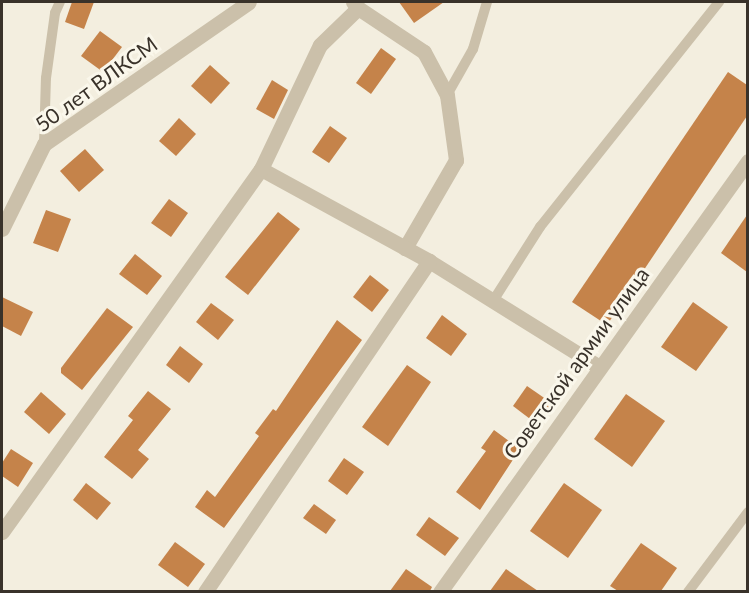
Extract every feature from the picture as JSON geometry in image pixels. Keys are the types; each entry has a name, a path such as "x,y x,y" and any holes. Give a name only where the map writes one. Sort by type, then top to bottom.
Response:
{"street":[{"name":"50 лет ВЛКСМ","path":"2,229 44,144 249,2"},
{"path":"2,532 261,169 320,45 356,5 424,52 447,95 456,160 405,248"},
{"name":"Советской армии улица","path":"440,591 747,161"},
{"path":"261,169 429,261 599,367"},
{"path":"205,591 429,261"}],"lane":[{"path":"44,144 46,78 55,12 60,2"},
{"path":"447,95 473,49 487,2"},
{"path":"493,301 540,227 719,2"},
{"path":"688,591 747,512"}],"building":[{"path":"72,2 94,2 84,29 65,22"},
{"path":"399,2 444,2 414,23"},
{"path":"100,31 122,47 103,72 81,56"},
{"path":"381,48 396,59 371,94 356,83"},
{"path":"210,65 230,83 211,104 191,86"},
{"path":"728,72 747,85 747,116 607,325 572,302"},
{"path":"272,80 288,90 274,119 256,109"},
{"path":"179,118 196,134 176,156 159,141"},
{"path":"330,126 347,138 329,163 312,152"},
{"path":"85,149 104,170 79,192 60,171"},
{"path":"169,199 188,213 171,237 151,223"},
{"path":"46,210 71,219 58,252 33,243"},
{"path":"278,212 300,229 248,295 225,277"},
{"path":"747,215 747,272 721,253"},
{"path":"135,254 162,276 147,295 119,274"},
{"path":"370,275 389,290 372,312 353,297"},
{"path":"2,297 33,312 21,336 2,326"},
{"path":"693,302 728,327 696,371 661,347"},
{"path":"211,303 234,320 218,340 196,322"},
{"path":"107,308 133,327 82,390 61,373 61,368"},
{"path":"442,315 467,334 451,356 426,338"},
{"path":"337,320 362,340 224,528 195,507 207,490 215,497 259,436 255,433 273,409 276,411"},
{"path":"180,346 203,364 189,383 166,365"},
{"path":"407,365 431,382 388,446 362,427"},
{"path":"527,386 553,404 538,425 513,406"},
{"path":"148,391 171,409 138,450 149,459 132,479 104,457 133,420 128,416"},
{"path":"41,392 66,414 49,434 24,412"},
{"path":"626,394 665,421 632,467 594,439"},
{"path":"494,430 520,449 480,510 456,492 486,451 481,448"},
{"path":"11,449 33,463 18,487 2,476 2,463"},
{"path":"344,458 364,472 347,495 328,481"},
{"path":"86,483 111,503 97,520 73,500"},
{"path":"564,483 602,510 568,558 530,531"},
{"path":"314,504 336,520 326,534 303,518"},
{"path":"429,517 459,538 445,556 416,535"},
{"path":"175,542 205,564 188,587 158,565"},
{"path":"641,543 677,568 661,591 618,591 610,586"},
{"path":"406,569 432,587 430,591 390,591"},
{"path":"506,569 538,591 490,591"}]}
